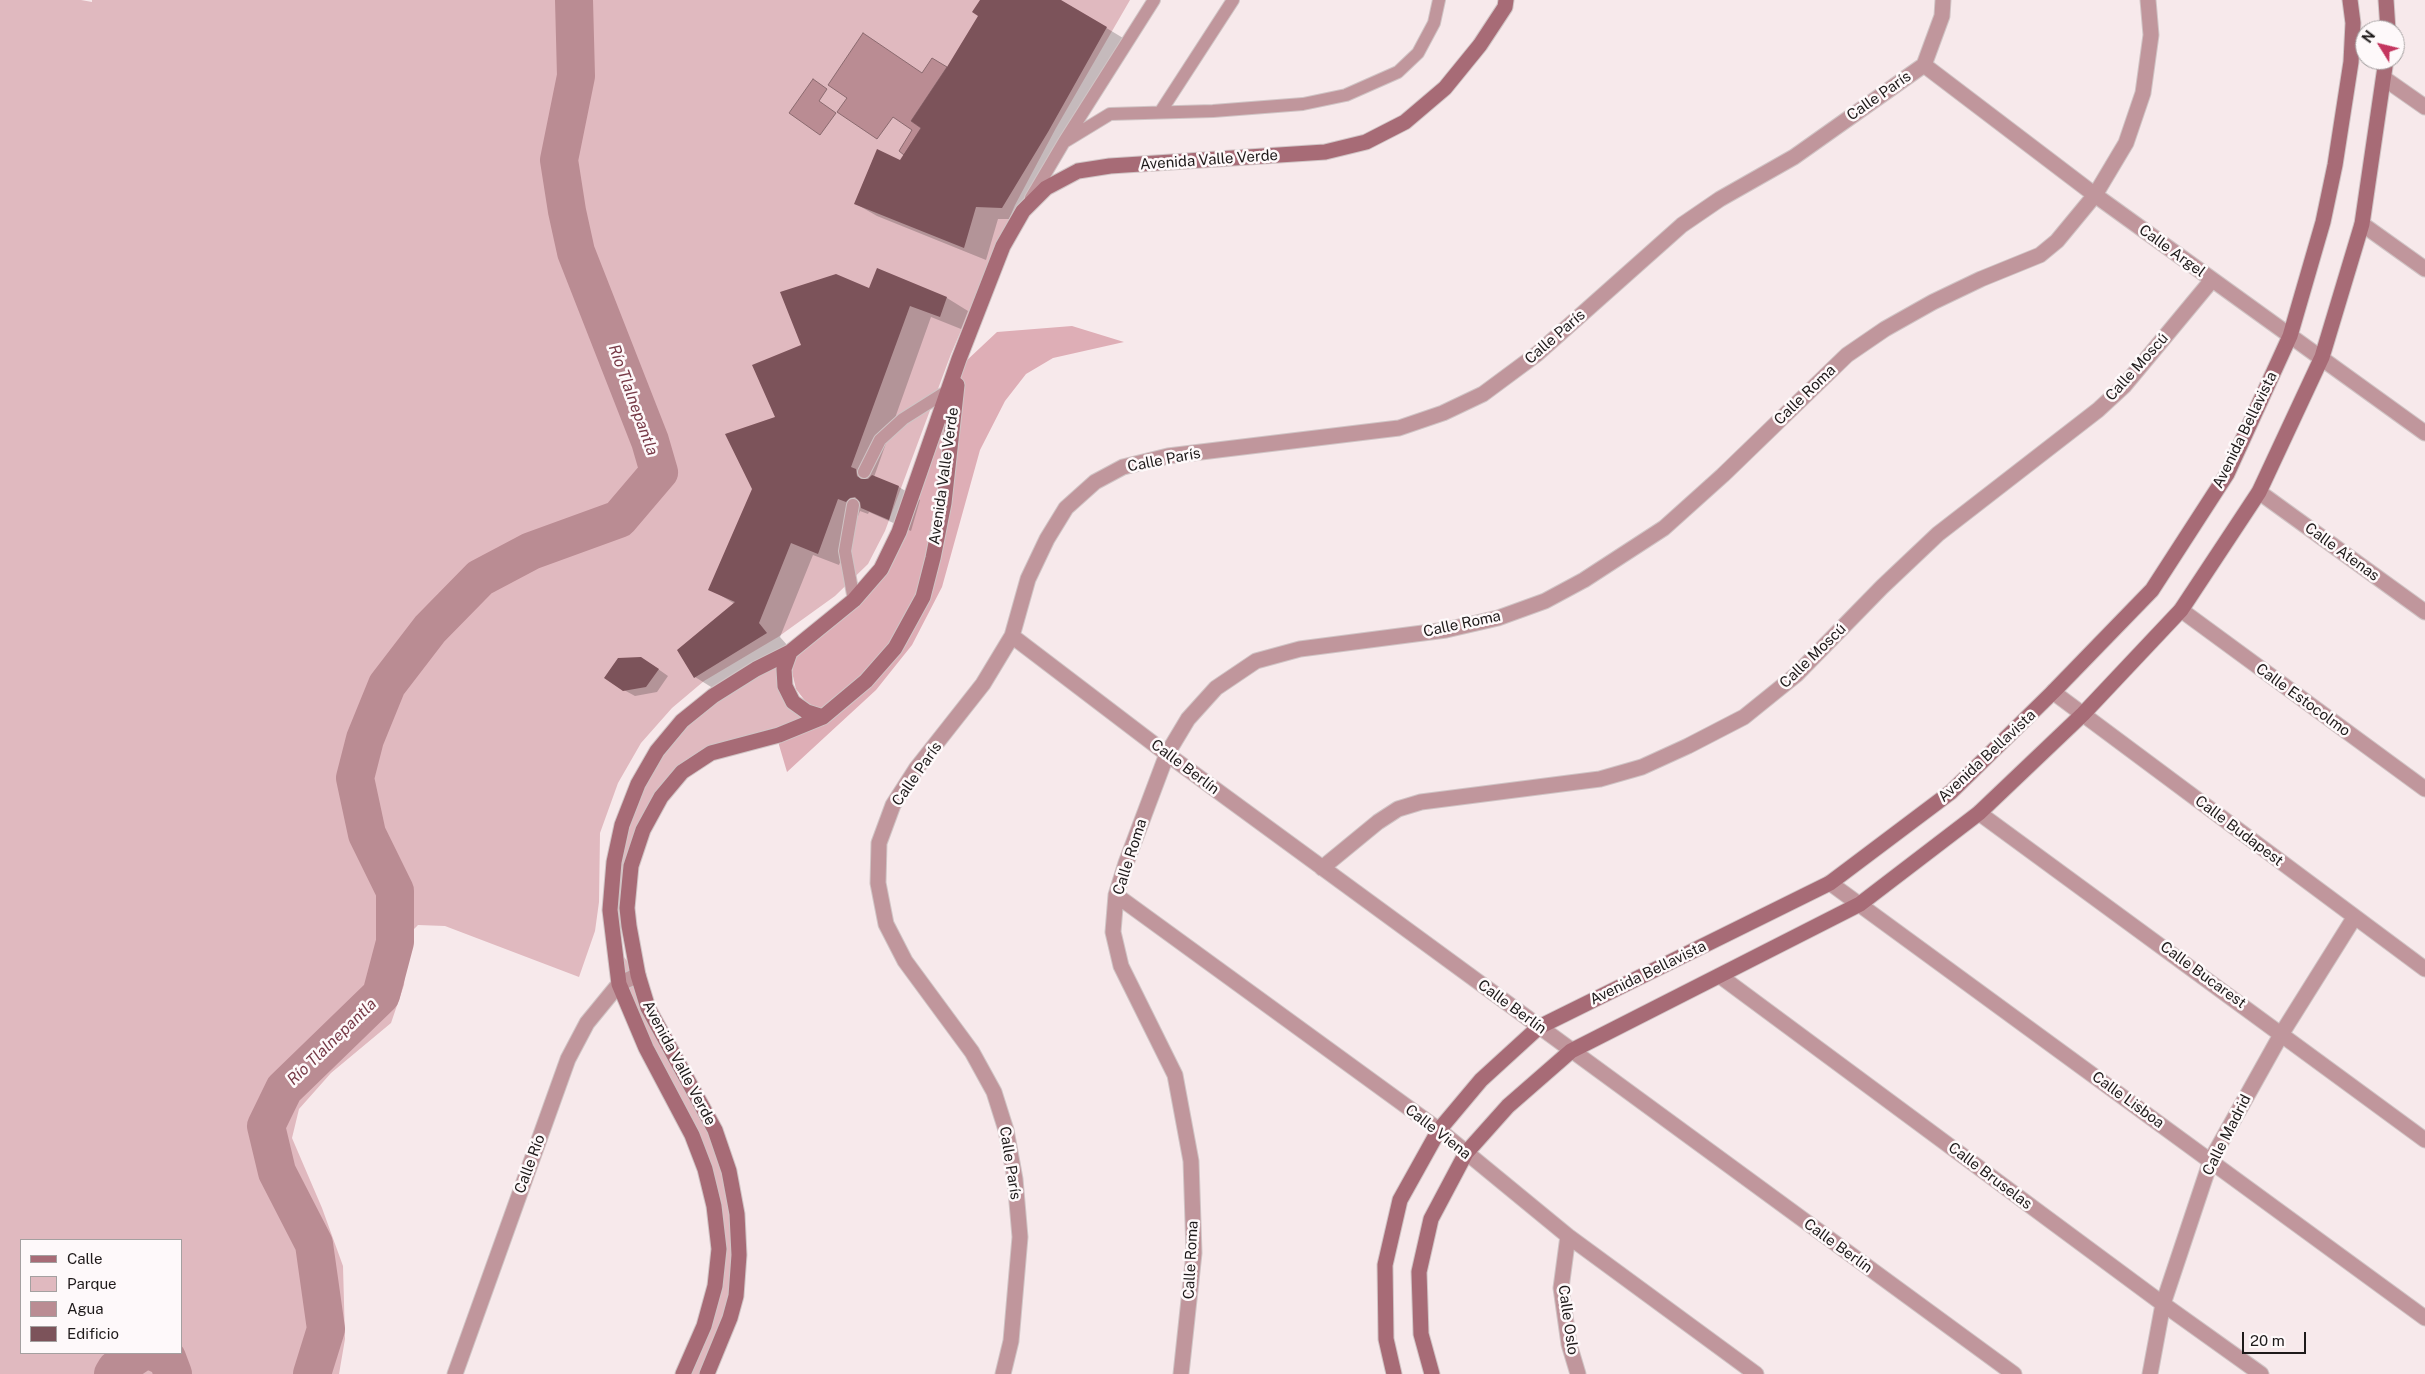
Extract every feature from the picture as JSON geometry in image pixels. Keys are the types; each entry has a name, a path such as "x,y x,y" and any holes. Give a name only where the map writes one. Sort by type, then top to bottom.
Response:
{"street":[{"name":"Avenida Valle Verde","path":"683,1374 704,1326 715,1286 720,1248 714,1206 705,1169 692,1135 646,1048 619,984 610,910 614,862 622,825 638,784 657,750 682,722 713,696 756,669 790,652 854,600 881,569 898,532 959,359 1003,246 1023,211 1046,188 1078,171 1110,166 1325,152 1366,142 1404,122 1445,88 1480,45 1505,7 1506,0"},
{"name":"Calle París","path":"1003,1374 1011,1341 1020,1237 1014,1179 1006,1130 994,1092 972,1052 905,961 886,924 878,883 879,843 893,806 916,770 982,684 1012,636 1028,579 1047,538 1066,508 1095,482 1123,467 1168,456 1399,428 1443,414 1483,394 1538,354 1682,225 1720,199 1794,157 1924,65 1942,16 1943,0"},
{"name":"Calle Roma","path":"1181,1374 1194,1253 1191,1161 1175,1075 1121,966 1113,932 1116,895 1167,754 1188,719 1216,688 1256,661 1300,649 1446,630 1498,618 1545,601 1584,580 1664,528 1724,475 1846,355 1885,329 1933,302 2040,255 2057,241 2095,194 2126,143 2143,93 2151,35 2148,0"},
{"name":"Avenida Bellavista","path":"1394,1374 1386,1339 1385,1265 1400,1200 1438,1130 1481,1080 1539,1027 1830,882 1952,792 2054,692 2152,590 2227,474 2290,336 2323,222 2335,165 2351,62 2352,24 2350,0"},
{"path":"2386,0 2387,20"},
{"name":"Calle Argel","path":"1924,65 2212,280 2322,357 2425,433"},
{"path":"1432,1374 1421,1334 1419,1272 1430,1219 1466,1153 1508,1106 1571,1051 1860,904 1978,813 2083,714 2181,610 2258,492 2322,357 2362,224 2385,70"},
{"path":"2385,78 2425,107"},
{"path":"2362,224 2425,269"},
{"name":"Calle Moscú","path":"1322,868 1378,822 1398,810 1422,802 1600,779 1642,766 1688,746 1744,717 1796,675 1882,587 1938,534 2098,410 2124,386 2212,280"},
{"name":"Avenida Valle Verde","path":"707,1374 730,1318 736,1296 739,1254 737,1214 729,1171 715,1130 648,1008 630,942 627,908 631,866 643,830 661,797 682,772 711,753 779,735 823,717 866,681 895,648 923,597 944,503 959,359"},
{"name":"Calle Atenas","path":"2258,492 2425,612"},
{"name":"Calle Estocolmo","path":"2181,610 2425,789"},
{"name":"Calle Berlín","path":"1012,636 1167,754 2014,1374"},
{"path":"790,652 784,669 786,686 793,702 806,712 823,717"},
{"name":"Calle Budapest","path":"2054,692 2354,918 2425,969"},
{"name":"Calle Bucarest","path":"1978,813 2282,1033 2425,1140"},
{"name":"Calle Lisboa","path":"1830,882 2425,1318"},
{"name":"Calle Viena","path":"1116,895 1438,1130 1568,1236 1756,1374"},
{"name":"Calle Madrid","path":"2150,1374 2163,1304 2211,1160 2282,1033 2354,918"},
{"name":"Calle Río","path":"455,1374 568,1059 587,1023 619,984 638,975"},
{"name":"Calle Bruselas","path":"1720,976 2163,1304 2261,1374"},
{"name":"Calle Oslo","path":"1568,1236 1561,1288 1569,1344 1578,1374"}],"lane":[{"path":"1023,211 1064,142 1154,0"},
{"path":"1161,111 1233,0"},
{"path":"1064,142 1110,114 1161,111 1213,111 1303,104 1346,95 1398,72 1418,53 1434,23 1439,0"},
{"path":"864,472 880,440 903,419 948,390"},
{"path":"853,505 845,551 854,600"}],"green space":[{"path":"0,0 81,0 92,2 92,0 1130,0 1056,128 1015,205 951,354 885,531 868,564 835,596 778,637 704,681 672,708 641,743 618,783 600,833 599,902 595,931 579,977 445,926 418,925 408,935 404,985 391,1023 331,1073 299,1109 292,1138 322,1208 343,1266 345,1339 339,1374 0,1374","holes":["569,216 641,415 576,252"]},
{"path":"780,661 787,696 824,710 774,728 719,743 662,787 633,843 618,894 621,839 654,761 685,723"},
{"path":"613,943 638,975 729,1171 736,1296 707,1374 683,1374 715,1286 705,1169 646,1048"}],"shaded area":[{"path":"1072,326 1124,342 1053,358 1026,374 1005,401 980,450 942,587 912,645 876,690 787,772 774,728 823,710 809,706 796,689 792,672 795,652 884,572 965,362 997,332"}],"water":[{"path":"863,33 922,73 932,58 947,67 911,121 921,128 904,155 899,151 912,130 893,117 877,139 837,112 847,98 828,85"},
{"path":"813,79 827,89 819,101 836,113 820,135 789,113"}],"building":[{"path":"980,0 1061,0 1107,27 1048,132 1002,208 976,207 964,248 854,204 877,149 900,160 921,128 911,121 978,16 972,12"},
{"path":"877,268 947,297 940,317 910,306 851,467 856,469 857,476 861,479 868,479 872,475 899,486 889,520 861,508 860,502 855,497 850,498 846,502 838,499 818,554 791,543 759,623 767,633 694,678 677,650 735,602 708,590 752,489 725,434 775,417 752,365 801,345 780,292 836,274 869,288"},
{"path":"641,657 659,669 646,687 623,691 604,678 618,658"}],"waterway":[{"name":"Río Tlalnepantla","path":"312,1374 326,1329 314,1244 277,1172 266,1126 284,1089 381,995 395,942 395,891 367,834 355,778 365,739 387,685 430,629 480,578 531,551 619,519 659,472 650,441 576,252 567,211 559,160 576,76 574,0"},
{"name":"Río Tlalnepantla","path":"113,1374 116,1369 138,1354"},
{"name":"Río Tlalnepantla","path":"158,1354 167,1358 173,1374"}]}
